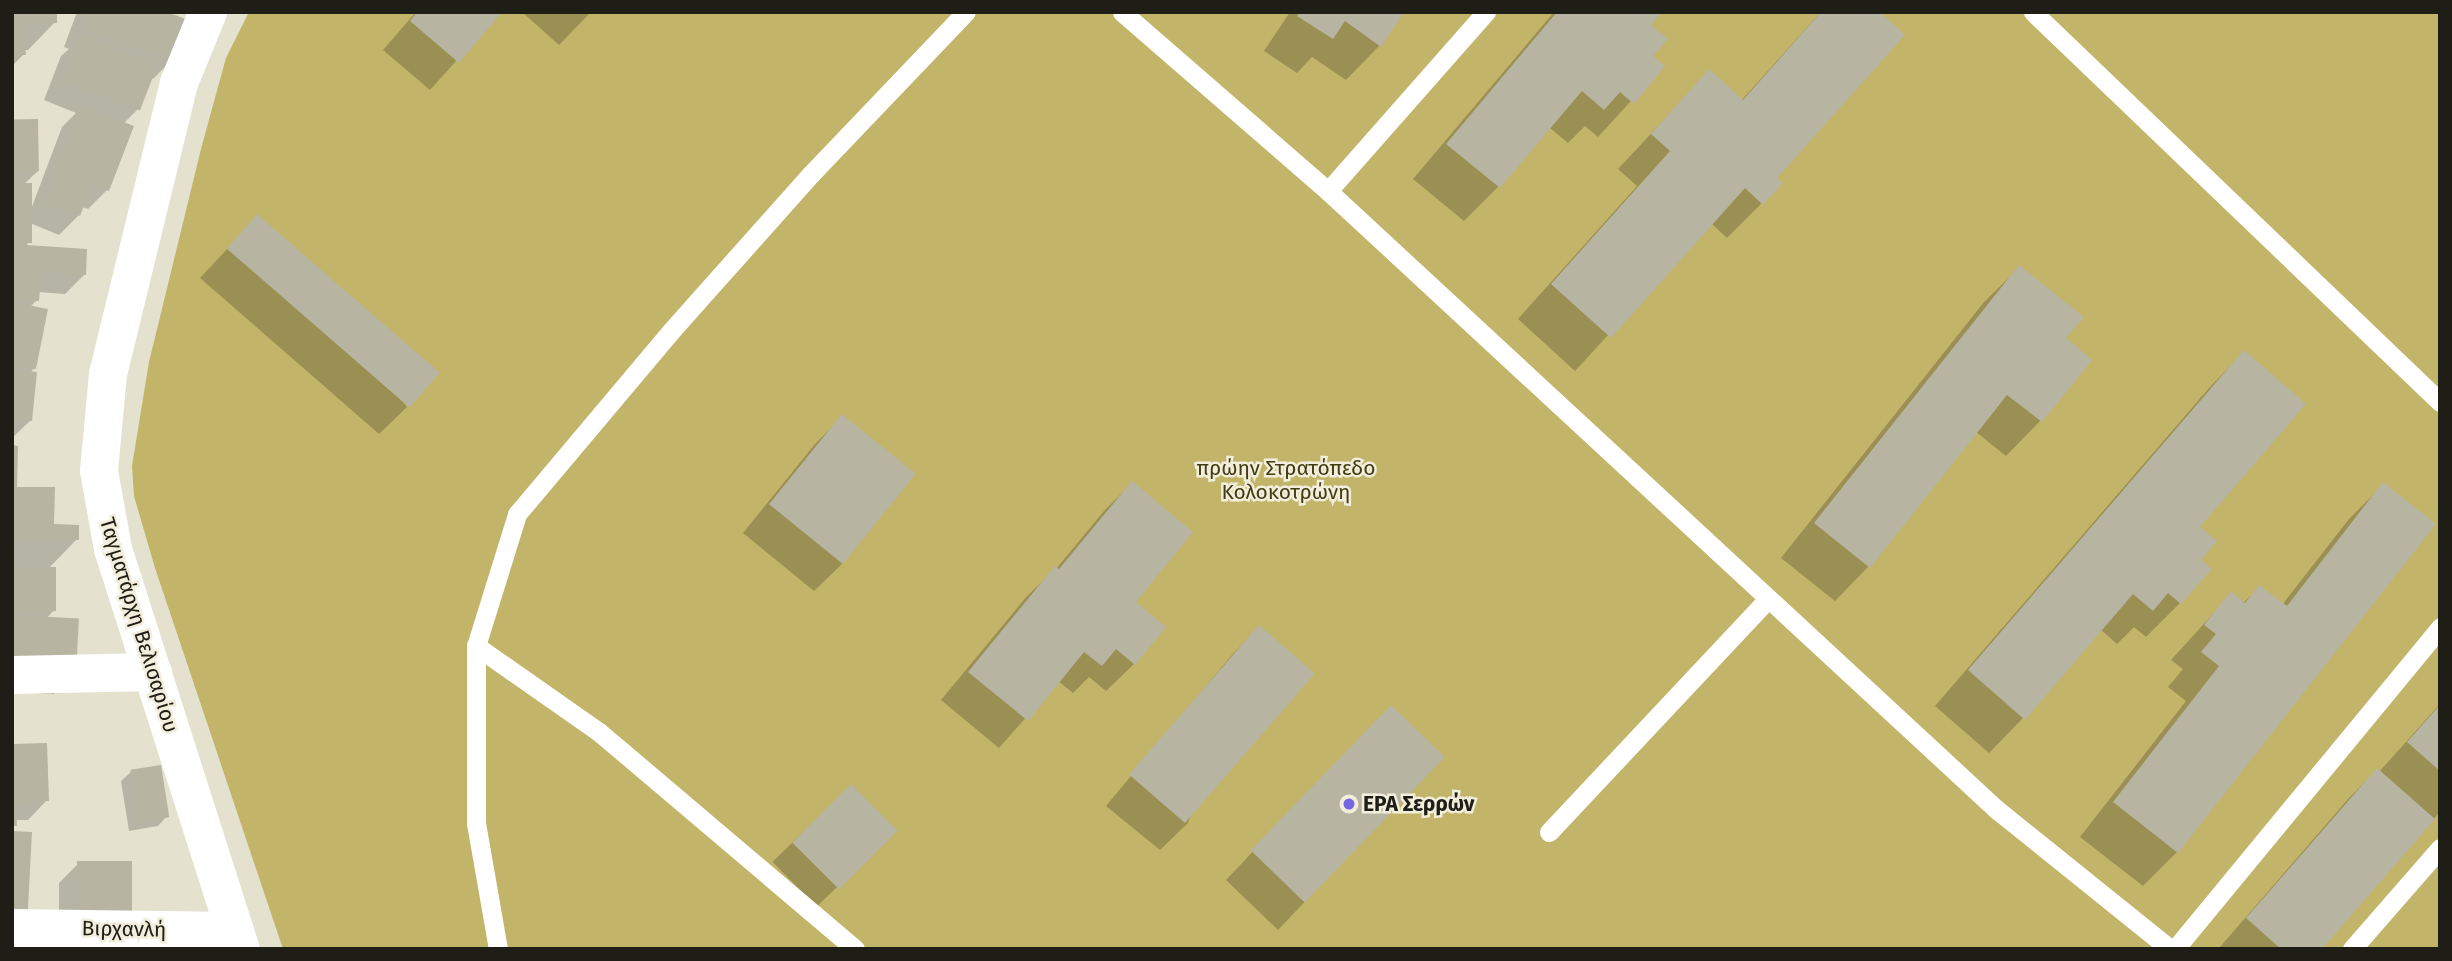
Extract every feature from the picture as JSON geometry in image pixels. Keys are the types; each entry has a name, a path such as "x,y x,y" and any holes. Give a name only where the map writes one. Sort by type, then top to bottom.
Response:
{"street":[{"name":"Ταγματάρχη Βελισαρίου","path":"208,12 179,83 108,374 99,471 107,525 238,940"},
{"path":"12,675 153,672"},
{"name":"Βιρχανλή","path":"12,928 238,940"}],"lane":[{"path":"498,949 476,823 476,646 517,514 671,331 811,174 965,12"},
{"path":"1122,12 1328,191 1996,809 2173,949 2440,627"},
{"path":"1328,191 1486,12"},
{"path":"2033,12 2440,401"},
{"path":"1549,832 1767,600"},
{"path":"476,646 599,732 855,949"},
{"path":"2353,949 2440,848"}],"green space":[{"name":"πρώην Στρατόπεδο Κολοκοτρώνη","path":"249,12 2440,12 2440,949 283,949 155,568 134,496 132,466 149,362 201,149 226,58"}],"building":[{"path":"12,12 57,12 57,23 23,24 26,55 12,55"},
{"path":"88,12 167,12 188,20 174,61 82,28"},
{"path":"417,12 502,12 459,63 410,21"},
{"path":"1300,12 1404,12 1381,47 1345,21 1333,39 1297,16"},
{"path":"1557,12 1662,12 1651,25 1668,39 1653,56 1665,66 1634,104 1620,92 1604,110 1582,91 1500,188 1446,144"},
{"path":"1821,12 1880,12 1905,35 1777,178 1783,183 1763,205 1745,188 1611,338 1551,284 1670,151 1651,134 1709,69 1743,100"},
{"path":"80,35 157,65 140,110 62,81"},
{"path":"81,106 134,126 109,191 92,185 80,216 45,203"},
{"path":"12,119 38,119 39,171 13,171"},
{"path":"12,183 32,183 32,243 12,243"},
{"path":"257,214 440,373 409,407 227,249"},
{"path":"12,244 87,249 86,275 41,272 39,301 12,299"},
{"path":"2019,265 2084,317 2066,338 2092,360 2042,422 2007,395 1870,568 1814,523"},
{"path":"12,302 48,309 36,369 12,365"},
{"path":"2244,350 2306,404 2200,527 2217,541 2201,560 2212,569 2181,604 2168,593 2153,611 2133,594 2025,720 1968,670"},
{"path":"12,369 37,372 32,421 12,418"},
{"path":"842,414 916,474 843,564 769,504"},
{"path":"12,445 18,446 17,487 55,487 54,524 79,525 79,540 12,539"},
{"path":"1132,481 1193,532 1136,602 1166,627 1135,665 1116,649 1102,666 1084,652 1028,721 968,672 1055,566 1059,569"},
{"path":"2383,482 2436,524 2178,853 2113,802 2219,666 2201,652 2216,634 2204,625 2231,591 2245,603 2259,585 2287,606"},
{"path":"12,567 56,567 56,611 12,611"},
{"path":"12,615 79,619 76,675 12,672"},
{"path":"1259,625 1315,674 1185,823 1129,774"},
{"name":"ΕΡΑ Σερρών","path":"1391,705 1445,757 1305,902 1251,850"},
{"path":"2440,705 2440,771 2407,742"},
{"path":"47,743 49,801 16,802 17,826 12,826 12,744"},
{"path":"161,765 169,817 139,822 130,770"},
{"path":"2377,768 2435,819 2322,949 2281,949 2246,918"},
{"path":"851,784 898,831 839,889 792,843"},
{"path":"12,831 32,832 28,917 12,916"},
{"path":"77,861 132,861 132,916 77,916"}],"place":[{"name":"ΕΡΑ Σερρών","path":"1349,804"}]}
